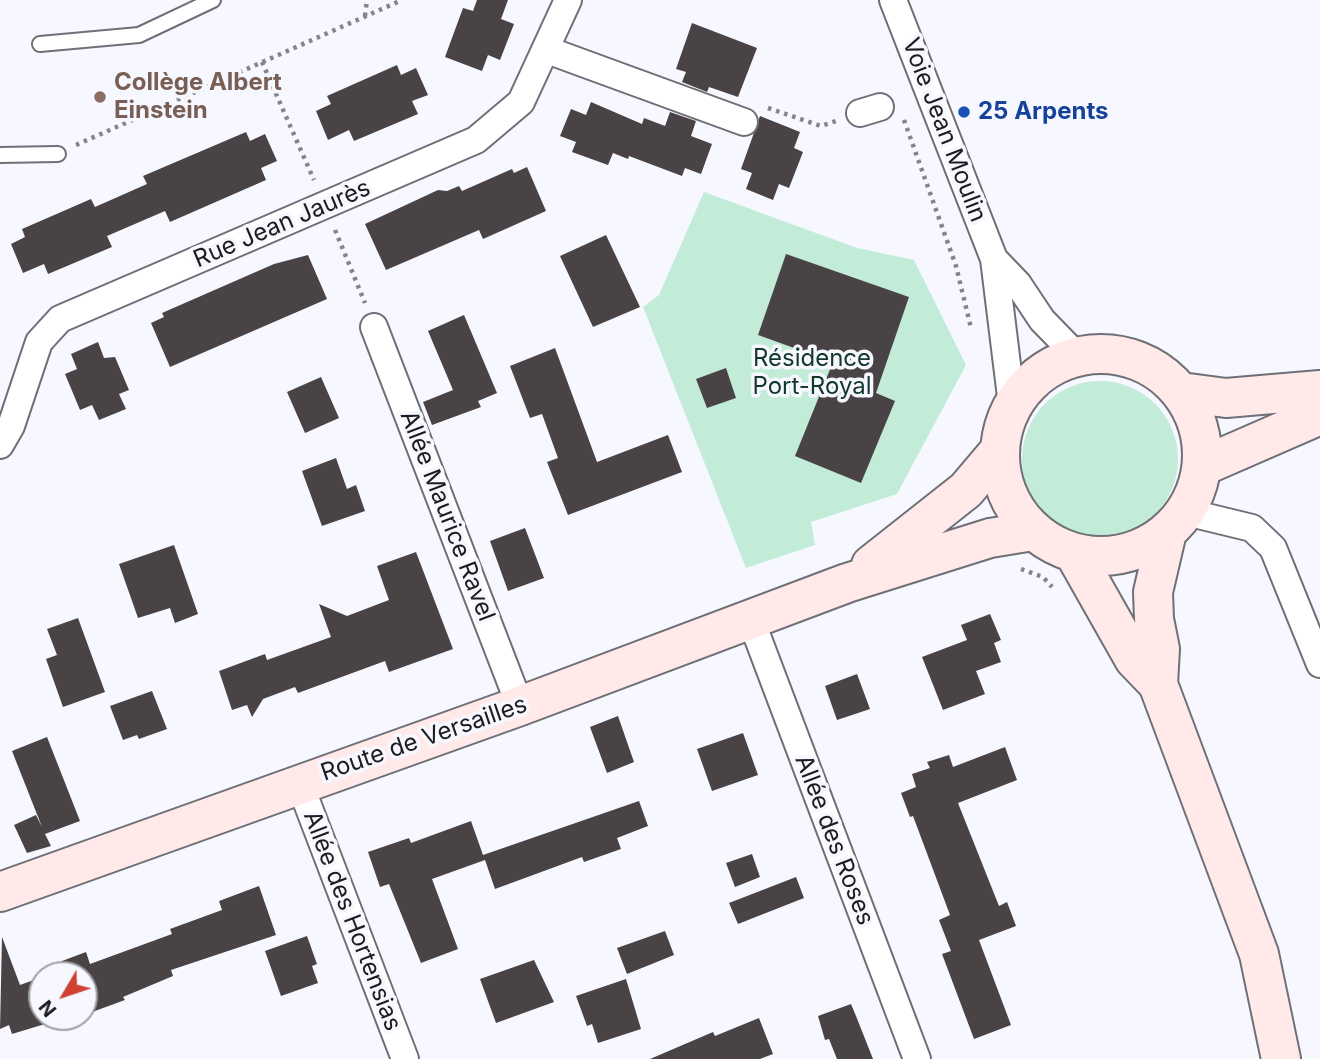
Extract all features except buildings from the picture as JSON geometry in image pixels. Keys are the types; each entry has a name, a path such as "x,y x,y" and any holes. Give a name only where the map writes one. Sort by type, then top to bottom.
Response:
{"main road":[{"path":"1158,684 1160,649 1154,619 1153,592 1177,522 1196,492 1203,466 1200,429 1181,393 1161,373 1134,358 1102,353 1077,356 1026,385 1012,405 1003,428 999,451 1002,479 1013,506 1033,531 1074,554 1108,557 1145,547 1177,522"},
{"path":"1181,393 1226,398 1320,390"},
{"path":"1203,466 1320,415"},
{"name":"Route de Versailles","path":"847,583 966,490 999,451"},
{"name":"Route de Versailles","path":"0,892 299,782 520,706 847,583 990,538 1033,531"},
{"path":"1074,554 1134,659 1158,684 1259,954 1280,1059"}],"street":[{"name":"Rue Jean Jaurès","path":"0,445 11,426 40,342 60,319 476,140 521,102 568,0"},
{"name":"Voie Jean Moulin","path":"893,0 994,259 1012,405"},
{"path":"547,50 744,122"},
{"name":"Voie Jean Moulin","path":"994,259 1018,284 1042,320 1077,356"},
{"name":"Allée Maurice Ravel","path":"374,327 520,706"},
{"path":"1177,522 1252,528 1273,548 1320,664"},
{"name":"Allée des Roses","path":"751,620 918,1059"},
{"name":"Allée des Hortensias","path":"299,782 405,1059"}],"lane":[{"path":"40,44 139,35 213,0"},
{"path":"0,155 58,154"}],"path":[{"path":"365,16 367,0"},
{"path":"58,154 401,0"},
{"path":"744,122 751,102 821,126 870,110"}],"green space":[{"name":"Résidence Port-Royal","path":"704,192 857,248 914,260 966,365 897,494 811,522 815,545 746,568 643,307 659,295"},
{"path":"1100,381 1130,387 1155,404 1172,429 1178,459 1172,489 1155,514 1130,531 1100,537 1070,531 1045,514 1028,489 1022,459 1028,429 1045,404 1070,387"}],"place":[{"name":"Collège Albert Einstein","path":"100,97"},
{"name":"25 Arpents","path":"964,112"}]}
